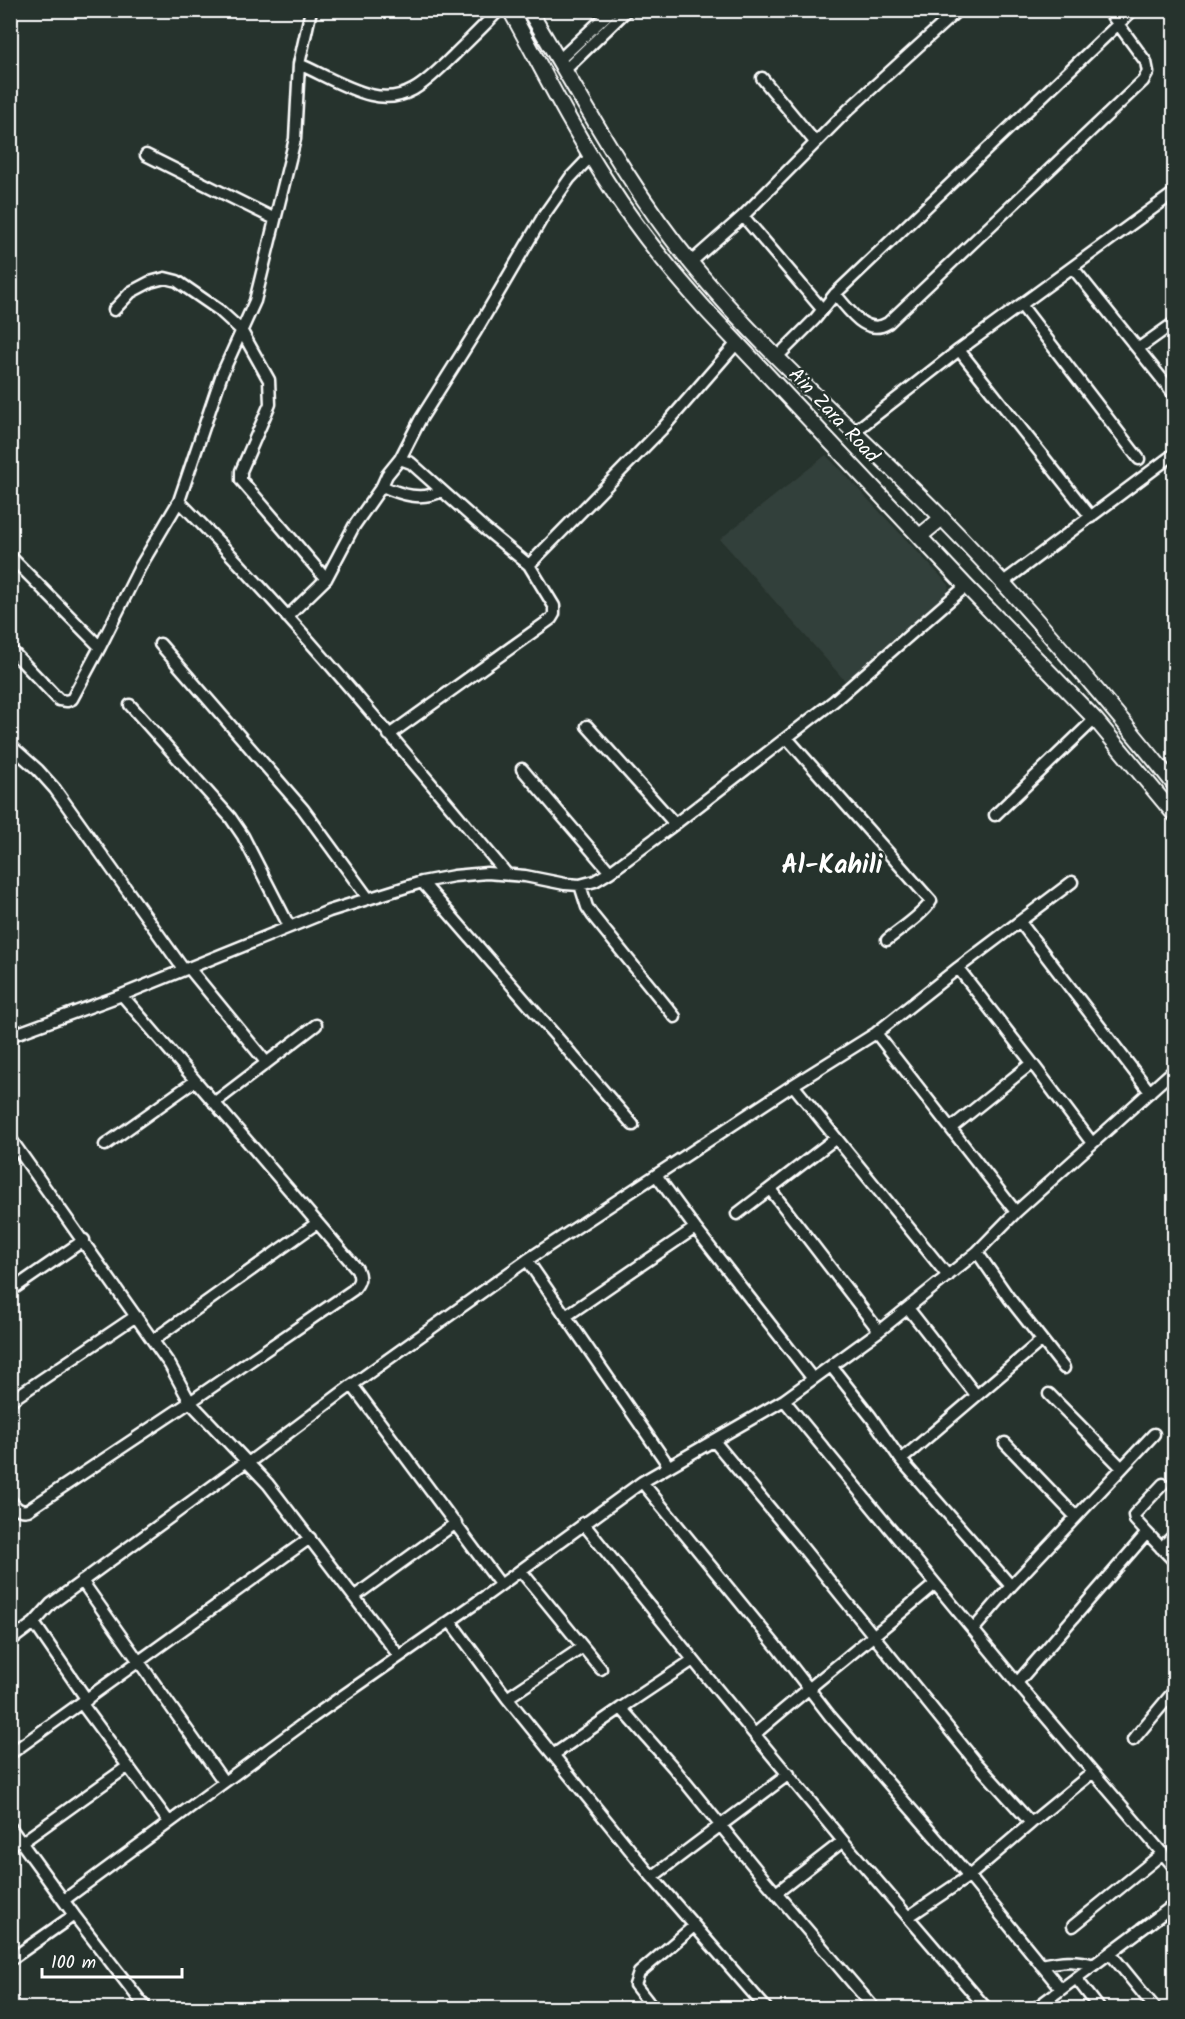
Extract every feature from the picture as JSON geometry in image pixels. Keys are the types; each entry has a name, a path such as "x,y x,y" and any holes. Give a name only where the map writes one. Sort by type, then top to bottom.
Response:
{"main road":[{"name":"Ain Zara Road","path":"510,10 591,156 628,214 656,251 737,343 1095,719 1174,814"},
{"name":"Ain Zara Road","path":"529,10 625,172 690,263 777,357 942,518 1039,623 1174,784"},
{"path":"920,536 942,518"},
{"path":"1021,642 1039,623"}],"street":[{"path":"10,649 59,700 67,702 72,699 140,567 178,501 222,374 255,301 295,139 299,64 311,10"},
{"path":"299,64 370,95 392,97 402,95 413,91 430,79 499,10"},
{"path":"562,65 612,10"},
{"path":"562,65 627,10"},
{"path":"690,263 743,216 815,142 957,10"},
{"path":"835,294 864,324 872,327 885,325 1147,76 1146,62 1108,10"},
{"path":"777,357 835,294 1133,10"},
{"path":"762,78 815,142"},
{"path":"146,155 275,219"},
{"path":"287,617 326,579 354,526 400,459 420,420 476,331 544,215 565,184 591,156"},
{"path":"854,432 959,350 1174,193"},
{"path":"743,216 822,309"},
{"path":"1073,268 1174,394"},
{"path":"114,310 131,292 150,282 165,278 177,281 219,310 241,330 269,380 270,404 241,471 241,480 326,579"},
{"path":"1021,305 1139,459"},
{"path":"1139,348 1174,323"},
{"path":"529,565 662,429 737,343"},
{"path":"959,350 1091,517"},
{"path":"1002,583 1174,454"},
{"path":"389,735 551,619 554,614 554,606 529,565 484,529 411,464 400,459"},
{"path":"382,486 403,496 430,497 442,492"},
{"path":"178,501 223,545 287,617 506,873"},
{"path":"10,556 100,647"},
{"path":"10,1036 122,995 289,926 422,882 454,876 506,873 565,884 580,885 595,881 675,824 787,738 842,694 966,586"},
{"path":"160,644 303,809 368,898"},
{"path":"130,705 230,817 243,836 289,926"},
{"path":"995,815 1095,719"},
{"path":"587,726 675,824"},
{"path":"787,738 931,901 917,916 887,940"},
{"path":"11,745 55,789 187,969 266,1062"},
{"path":"522,769 610,872"},
{"path":"422,882 633,1125"},
{"path":"10,1641 34,1623 51,1604 352,1385 527,1260 876,1033 1072,882"},
{"path":"580,885 587,907 593,916 675,1017"},
{"path":"1020,922 1150,1092"},
{"path":"958,968 1092,1143"},
{"path":"10,1500 17,1509 28,1510 190,1402 353,1290 359,1283 360,1276 357,1269 122,995"},
{"path":"214,1103 316,1025"},
{"path":"876,1033 1017,1212"},
{"path":"951,1128 1032,1063"},
{"path":"64,1900 583,1523 668,1465 784,1400 831,1366 977,1252 1017,1212 1174,1070"},
{"path":"105,1145 195,1081"},
{"path":"793,1085 948,1276"},
{"path":"737,1214 837,1137"},
{"path":"10,1138 170,1365 190,1402 248,1462 310,1538 399,1656"},
{"path":"656,1175 813,1379"},
{"path":"770,1189 879,1330"},
{"path":"153,1341 316,1223"},
{"path":"566,1316 695,1228"},
{"path":"10,1291 84,1240"},
{"path":"977,1252 1009,1298 1064,1368"},
{"path":"527,1260 668,1465"},
{"path":"908,1308 975,1395"},
{"path":"10,1401 136,1317"},
{"path":"901,1460 1042,1340"},
{"path":"831,1366 872,1417 901,1460 1011,1586"},
{"path":"352,1385 500,1584"},
{"path":"1049,1394 1122,1468"},
{"path":"784,1400 1092,1773 1174,1867"},
{"path":"973,1630 1011,1586 1154,1434"},
{"path":"714,1441 974,1760 1030,1823"},
{"path":"1005,1443 1076,1517"},
{"path":"642,1482 830,1716 969,1876 1061,1989"},
{"path":"1163,1484 1134,1515 1147,1533 1174,1561"},
{"path":"355,1596 456,1523"},
{"path":"583,1523 843,1841 986,2008"},
{"path":"1017,1683 1147,1533"},
{"path":"1161,1548 1174,1535"},
{"path":"10,1754 310,1538"},
{"path":"521,1570 601,1669"},
{"path":"82,1581 224,1782"},
{"path":"755,1734 935,1584"},
{"path":"450,1621 507,1698 652,1877 766,2008"},
{"path":"34,1623 127,1767 169,1822"},
{"path":"507,1698 583,1647"},
{"path":"553,1755 693,1659"},
{"path":"1132,1740 1174,1691"},
{"path":"621,1708 874,2008"},
{"path":"21,1843 127,1767"},
{"path":"908,1917 969,1876 1092,1773"},
{"path":"652,1877 789,1774"},
{"path":"10,1827 141,2007"},
{"path":"776,1893 843,1841"},
{"path":"1073,1926 1163,1852"},
{"path":"1036,2008 1173,1909"},
{"path":"10,1960 74,1915"},
{"path":"653,2008 635,1985 639,1973 694,1926"},
{"path":"1110,1953 1155,2008"},
{"path":"1041,1965 1066,1960 1078,1960 1094,1965"},
{"path":"1076,1978 1099,2008"}],"shaded area":[{"path":"826,455 949,585 947,596 846,682 720,539"}],"district":[{"name":"Al-Kahili","path":"832,866"}]}
